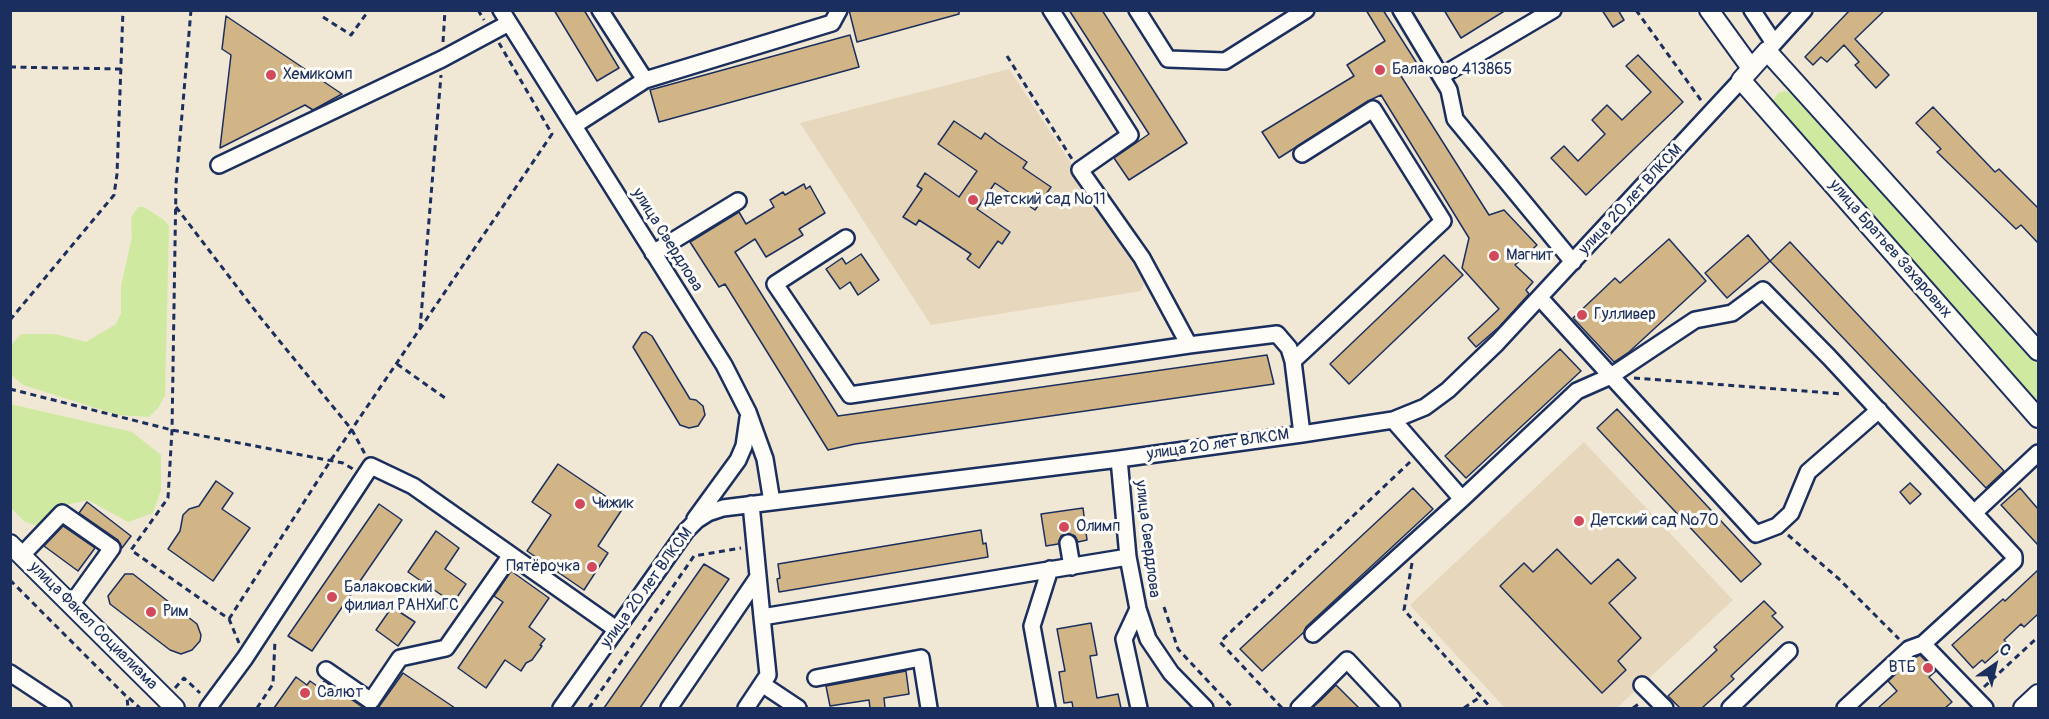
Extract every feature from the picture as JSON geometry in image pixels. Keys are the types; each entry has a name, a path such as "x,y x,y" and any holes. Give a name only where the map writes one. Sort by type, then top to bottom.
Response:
{"main road":[{"name":"улица Братьев Захаровых","path":"1709,10 1746,74 2038,418"},
{"name":"улица 20 лет ВЛКСМ","path":"1746,74 1770,47"},
{"path":"1770,47 2038,351"},
{"name":"улица Факел Социализма","path":"16,550 175,708"},
{"path":"2024,708 2038,694"}],"street":[{"path":"600,10 645,80"},
{"path":"575,125 645,80 832,23 839,10"},
{"path":"1051,10 1130,135 1080,170 1142,258 1189,345"},
{"path":"1137,10 1168,59 1225,62 1305,10"},
{"path":"1441,76 1553,10"},
{"path":"1752,10 1770,47"},
{"name":"улица 20 лет ВЛКСМ","path":"1770,47 1804,10"},
{"path":"1407,12 1449,90 1455,119 1573,262"},
{"path":"219,165 442,59 493,31 505,17"},
{"name":"улица Свердлова","path":"505,17 724,364 748,412 765,459 772,502"},
{"name":"улица 20 лет ВЛКСМ","path":"561,708 686,531 708,513 723,508 751,504 1302,434 1393,420 1425,406 1448,390 1540,298 1746,74"},
{"path":"1293,361 1443,221 1373,109 1302,154"},
{"path":"653,254 738,201"},
{"path":"846,238 775,284 850,395 1277,334 1289,348 1293,361 1302,434"},
{"path":"1313,634 1577,391 1611,376 1695,320 1732,313 1763,290 1879,410 2014,556 2014,561 1845,708"},
{"path":"1540,298 1756,534 1777,526 1791,513 1808,472 1879,410"},
{"path":"686,531 738,460 747,432 748,412"},
{"path":"1393,420 1462,499"},
{"path":"1974,513 2038,453"},
{"name":"улица Свердлова","path":"1119,459 1128,557 1138,609 1148,639 1171,673 1205,708"},
{"path":"210,706 245,658 368,471 413,486 616,629"},
{"path":"746,708 768,671 751,504"},
{"path":"16,550 62,513 112,548 71,605"},
{"path":"1068,543 1072,567"},
{"path":"326,670 371,701 400,658 446,648 511,555"},
{"path":"762,617 1128,557"},
{"path":"1047,708 1032,626 1050,569"},
{"path":"669,708 758,577"},
{"path":"1138,609 1124,639 1139,708"},
{"path":"1916,646 1985,708"},
{"path":"1730,708 1789,651"},
{"path":"816,678 921,658 929,708"},
{"path":"1299,708 1347,660 1392,708"},
{"path":"10,673 63,708"},
{"path":"762,684 798,708"},
{"path":"1642,685 1665,708"}],"path":[{"path":"10,320 114,195 117,174 123,10"},
{"path":"191,10 175,206 172,430 168,498 131,549 229,619 245,658"},
{"path":"322,17 351,35 369,10"},
{"path":"419,331 445,10"},
{"path":"229,619 331,460 552,134 493,31 478,10"},
{"path":"1636,10 1711,114"},
{"path":"1007,56 1080,170"},
{"path":"10,67 121,69"},
{"path":"175,206 260,317 352,430 368,471"},
{"path":"397,364 445,398"},
{"path":"1611,376 1865,396"},
{"path":"10,389 172,430 331,460 368,471"},
{"path":"1282,708 1220,642 1420,453"},
{"path":"1777,526 1916,646"},
{"path":"1416,541 1404,610 1491,708"},
{"path":"589,708 694,556 755,545"},
{"path":"10,580 140,708"},
{"path":"1164,607 1178,649 1233,708"},
{"path":"1974,697 2038,637"},
{"path":"257,708 273,684 275,640"},
{"path":"180,682 184,678 210,706"},
{"path":"128,697 128,708"},
{"path":"1464,708 1480,697"}],"shaded area":[{"name":"Детский сад №11","path":"1009,69 1146,277 1141,291 931,325 800,123"},
{"name":"Детский сад №70","path":"1584,442 1733,600 1617,708 1505,708 1410,605"}],"green space":[{"path":"1785,91 1796,95 2038,363 2038,407 1773,106 1778,93"},
{"path":"138,207 144,207 169,226 165,396 158,408 149,417 118,415 23,385 10,374 11,345 21,334 55,334 86,342 116,324 121,313 121,286 132,237 131,218"},
{"path":"10,404 132,432 161,455 161,490 153,513 128,522 88,500 61,506 37,526 24,521 11,508"}],"building":[{"path":"554,10 584,10 619,68 597,81"},
{"path":"849,10 959,10 959,14 857,42"},
{"path":"1069,10 1102,10 1187,143 1129,180 1114,158 1149,134"},
{"path":"1366,10 1383,10 1418,65 1401,76 1489,215 1504,210 1537,245 1515,265 1533,282 1526,290 1529,294 1499,327 1476,347 1468,338 1499,309 1462,268 1469,238 1381,95 1279,158 1262,132 1354,76 1347,65 1385,41"},
{"path":"1444,10 1506,10 1461,38"},
{"path":"1602,10 1618,10 1624,20 1613,27"},
{"path":"1850,10 1885,10 1855,39 1889,75 1876,88 1855,65 1859,62 1844,45 1827,62 1821,57 1813,65 1805,57"},
{"name":"Хемикомп","path":"226,16 342,94 313,110 305,105 220,148 231,55 222,49"},
{"path":"850,35 859,67 659,122 650,90"},
{"path":"1638,55 1683,102 1586,195 1551,158 1564,146 1578,161 1605,134 1592,120 1607,105 1622,120 1651,92 1626,66"},
{"path":"1933,107 1995,172 1999,169 2038,208 2038,243 2021,225 2016,229 1937,152 1941,149 1916,123"},
{"path":"954,121 981,139 985,133 1027,162 1023,168 1051,187 1035,210 995,183 977,209 1010,232 1002,244 998,241 979,268 967,259 971,254 919,220 916,225 903,217 922,189 917,186 925,173 959,197 977,171 938,144"},
{"path":"804,184 806,189 810,186 825,213 799,229 803,235 766,257 755,239 735,252 838,416 1267,355 1274,384 855,444 828,450 725,284 719,287 690,242 739,212 746,224 774,207 770,200 783,192 785,195"},
{"path":"1748,235 1770,261 1727,298 1705,273"},
{"path":"1669,239 1706,281 1629,352 1614,362 1573,318 1615,278 1620,283"},
{"path":"1790,242 2004,471 1986,488 1770,261"},
{"path":"861,254 879,280 858,295 850,282 840,289 826,269 842,258 846,264"},
{"path":"1444,255 1463,275 1349,384 1330,364"},
{"path":"646,332 652,336 690,399 696,400 703,406 705,415 698,426 689,428 680,425 633,347 642,333"},
{"path":"1560,349 1581,371 1466,478 1445,456"},
{"path":"1617,409 1761,564 1741,582 1597,428"},
{"path":"558,464 623,508 598,546 608,553 584,590 527,551 551,515 532,502"},
{"path":"216,481 233,493 222,509 250,528 213,581 168,549 180,531 183,515 189,509 199,506"},
{"path":"1910,483 1921,494 1910,504 1900,492"},
{"path":"1413,488 1433,509 1262,671 1240,649"},
{"path":"2020,488 2038,509 2038,545 2001,505"},
{"path":"87,502 131,536 122,548 118,540 79,513"},
{"path":"379,504 402,520 312,651 288,636"},
{"name":"Олимп","path":"1083,508 1087,540 1078,542 1075,536 1067,533 1061,536 1058,544 1046,546 1041,514"},
{"path":"63,526 95,548 78,571 44,546"},
{"path":"981,530 988,557 779,592 778,564"},
{"path":"436,531 459,548 445,569 466,584 449,609 439,602 443,596 408,572"},
{"path":"1557,549 1591,584 1618,559 1636,578 1609,603 1641,638 1618,661 1626,670 1602,693 1500,586 1524,563 1533,572"},
{"path":"704,564 729,579 640,708 604,708"},
{"path":"2038,570 2038,614 2024,627 2021,624 2004,640 2007,643 1985,663 1982,660 1973,668 1952,645"},
{"path":"511,571 549,598 529,627 545,639 532,660 526,663 521,671 505,660 486,688 458,668 503,602 494,596"},
{"name":"Рим","path":"125,574 133,574 197,624 201,635 200,641 192,650 181,654 170,650 110,604 108,596"},
{"path":"1764,601 1776,613 1772,616 1783,627 1731,676 1734,679 1702,708 1680,708 1668,696 1717,650 1714,647"},
{"path":"392,607 415,622 398,646 376,630"},
{"path":"1091,623 1097,655 1090,656 1097,698 1118,694 1121,708 1073,708 1072,702 1064,703 1059,672 1065,671 1057,629"},
{"path":"1920,655 1936,671 1929,677 1952,702 1945,708 1878,708 1897,691 1888,681"},
{"path":"906,671 909,694 884,698 885,708 870,708 869,700 830,706 826,686"},
{"name":"Салют","path":"403,673 455,708 378,708"},
{"name":"Салют","path":"296,677 307,685 310,681 320,688 324,681 364,708 274,708"},
{"path":"1336,685 1359,708 1312,708 1321,700"}],"place":[{"name":"Балаково 413865","path":"1380,70"},
{"name":"Хемикомп","path":"271,75"},
{"name":"Детский сад №11","path":"973,200"},
{"name":"Магнит","path":"1494,256"},
{"name":"Гулливер","path":"1582,315"},
{"name":"Чижик","path":"580,504"},
{"name":"Детский сад №70","path":"1579,521"},
{"name":"Олимп","path":"1064,527"},
{"name":"Пятёрочка","path":"592,567"},
{"name":"Балаковский филиал РАНХиГС","path":"332,597"},
{"name":"Рим","path":"151,612"},
{"name":"ВТБ","path":"1928,668"},
{"name":"Салют","path":"305,693"}]}
